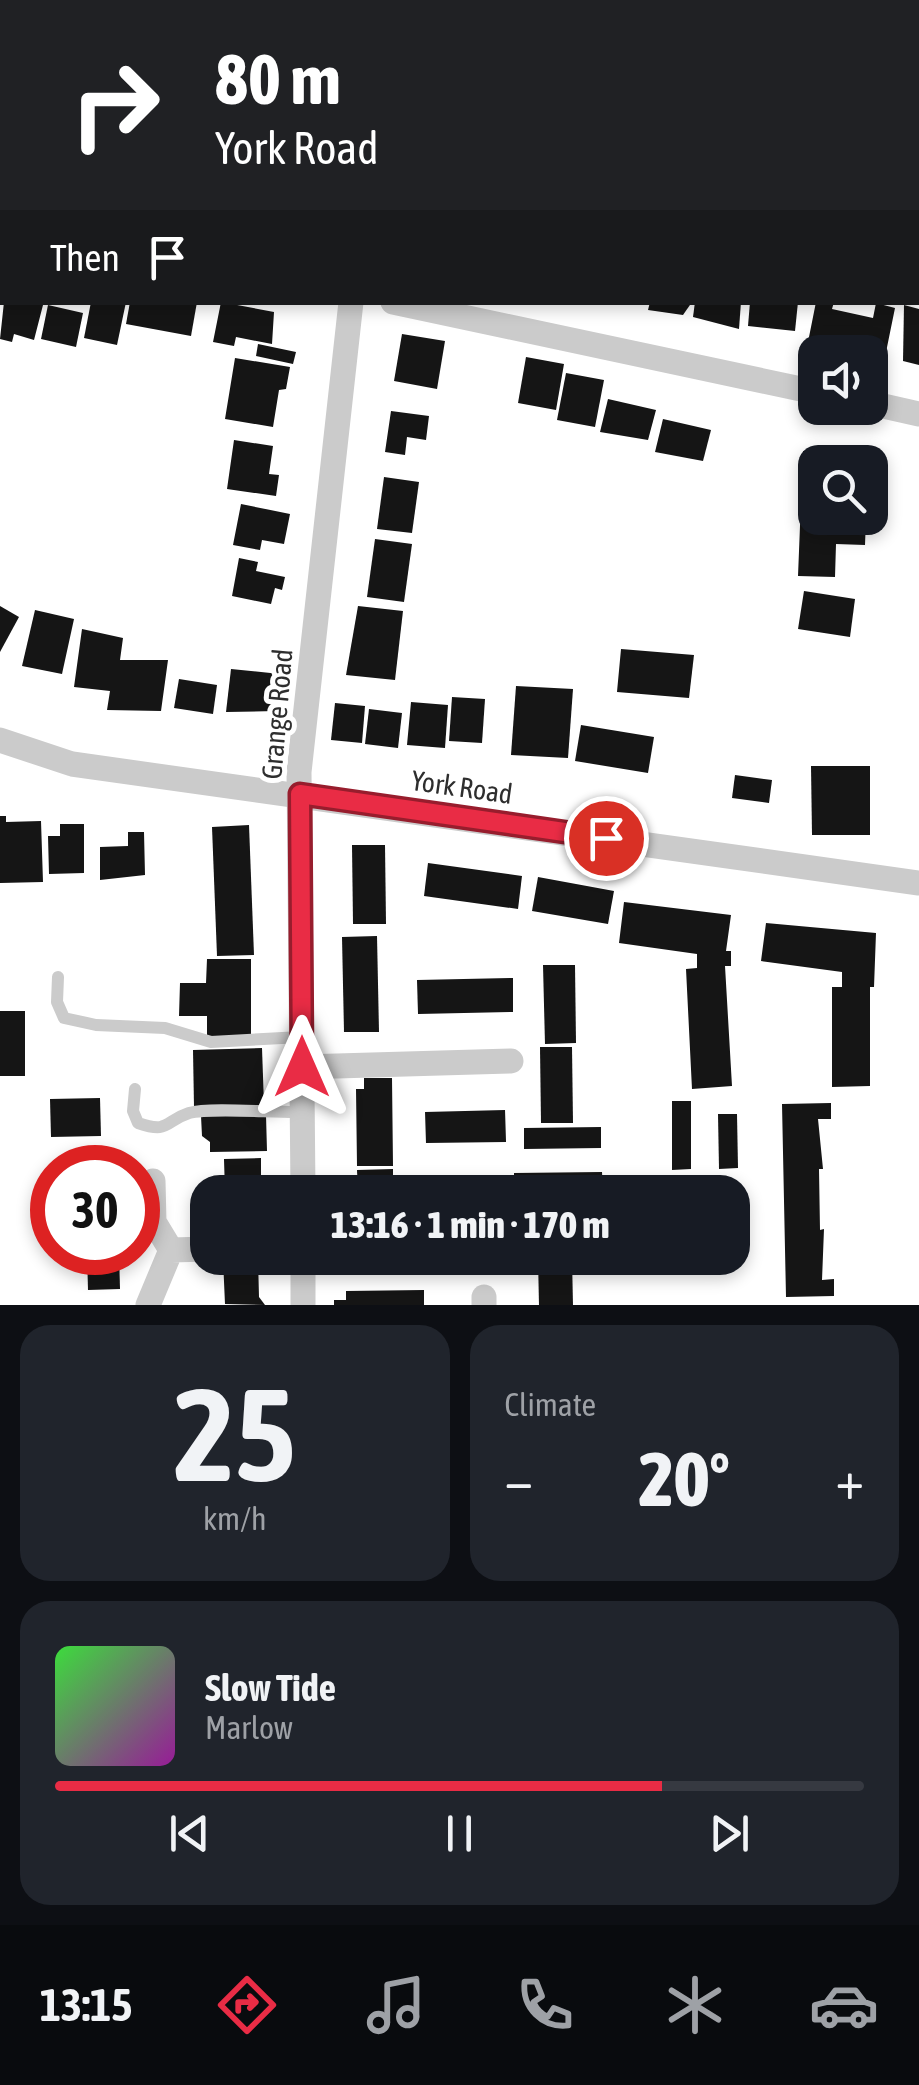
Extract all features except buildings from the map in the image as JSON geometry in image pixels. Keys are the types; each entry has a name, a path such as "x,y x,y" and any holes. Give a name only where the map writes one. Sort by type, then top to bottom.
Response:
{"street":[{"name":"Grange Road","path":"303,1175 300,794 351,305"},
{"path":"406,305 798,388"},
{"path":"888,408 919,414"},
{"name":"York Road","path":"3,748 72,764 919,883"},
{"path":"302,1067 512,1061"},
{"path":"160,1231 172,1250"},
{"path":"172,1250 190,1250"},
{"path":"148,1305 172,1250"},
{"path":"303,1275 304,1305"}],"lane":[{"path":"58,977 57,1002 64,1018 96,1025 164,1028 211,1042 302,1037"},
{"path":"135,1088 133,1112 138,1123 153,1128 166,1128 190,1113 302,1112"}],"route":[{"path":"302,1067 300,794 606,838"}]}
